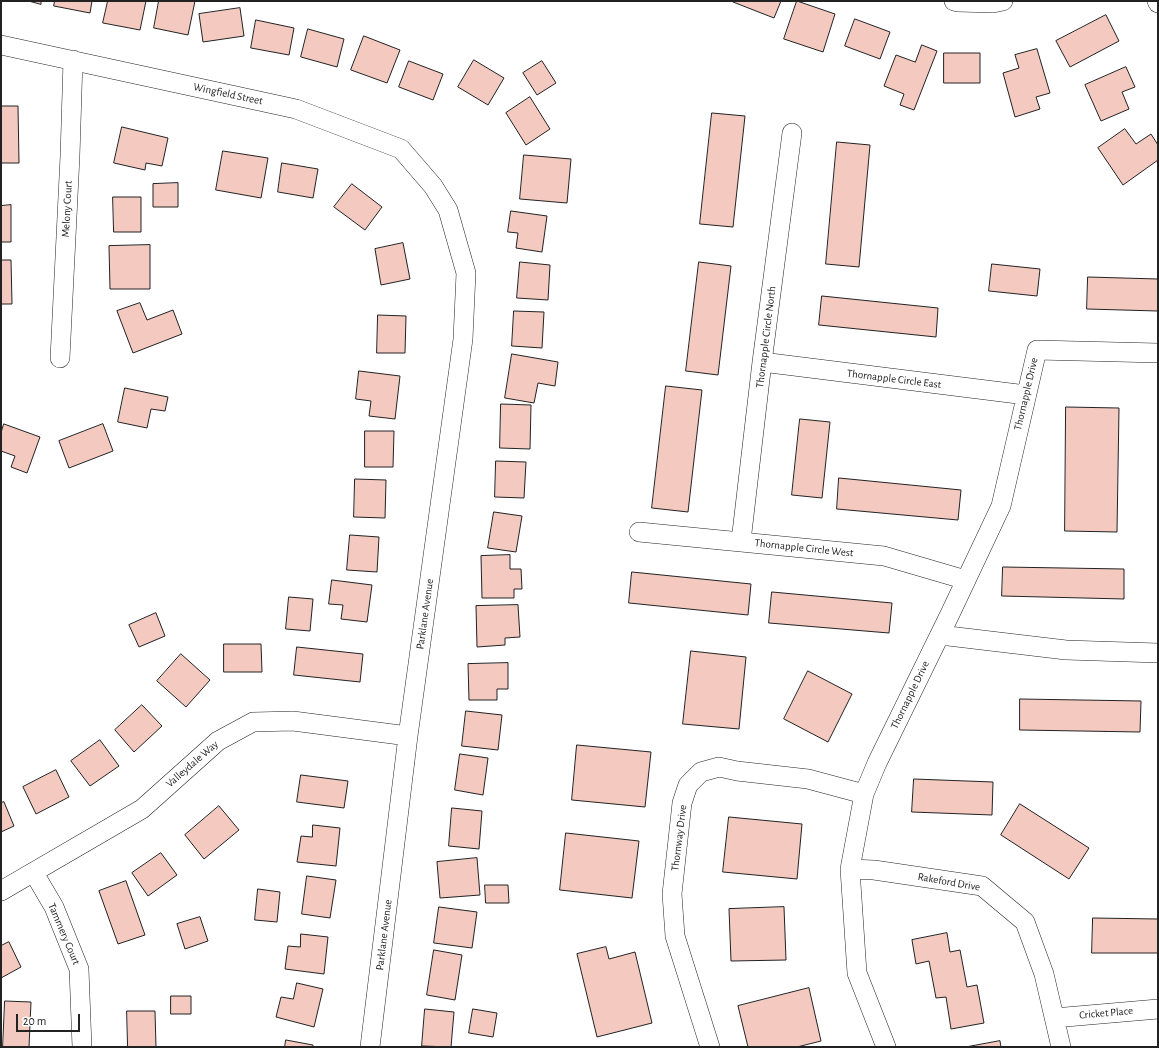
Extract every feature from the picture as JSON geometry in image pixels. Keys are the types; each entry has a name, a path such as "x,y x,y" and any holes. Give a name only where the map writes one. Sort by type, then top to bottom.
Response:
{"street":[{"path":"954,1 993,3 1003,1"},
{"name":"Wingfield Street","path":"1,44 296,109 401,149 433,186"},
{"name":"Melony Court","path":"60,358 73,60"},
{"name":"Thornapple Circle North","path":"741,541 762,362 792,133"},
{"name":"Parklane Avenue","path":"370,1047 408,736 463,339 466,273 448,210 433,186"},
{"name":"Thornapple Drive","path":"886,1047 857,973 850,869 864,794 877,763 1001,506 1037,350 1158,353"},
{"name":"Thornapple Circle East","path":"762,362 1026,395"},
{"name":"Thornapple Circle West","path":"639,532 884,556 966,580"},
{"path":"940,635 1066,650 1158,653"},
{"name":"Valleydale Way","path":"1,891 142,809 218,741 253,722 293,721 408,736"},
{"name":"Thornway Drive","path":"710,1047 675,936 672,894 682,803 688,785 701,772 719,767 737,771 808,779 864,794"},
{"name":"Rakeford Drive","path":"850,869 874,870 982,886 1025,922 1044,974 1061,1047"},
{"name":"Tammery Court","path":"34,873 54,908 78,969 82,1047"},
{"name":"Cricket Place","path":"1054,1018 1158,1009"}],"building":[{"path":"29,1 41,1 41,4"},
{"path":"55,1 92,1 90,13 54,6"},
{"path":"108,1 146,1 140,30 103,23"},
{"path":"159,1 195,1 188,35 154,28"},
{"path":"733,1 781,1 774,18"},
{"path":"797,1 835,14 823,52 784,39"},
{"path":"240,8 244,36 203,42 199,14"},
{"path":"1106,15 1119,41 1070,67 1056,41"},
{"path":"855,19 890,32 880,59 845,46"},
{"path":"256,20 294,28 289,55 251,48"},
{"path":"308,29 344,39 337,67 301,57"},
{"path":"364,36 400,50 387,83 351,70"},
{"path":"922,45 937,51 914,110 900,105 904,94 884,86 896,55 915,62"},
{"path":"1037,49 1050,93 1036,97 1040,109 1015,117 1003,73 1019,68 1015,55"},
{"path":"944,53 980,53 980,83 944,83"},
{"path":"474,60 504,78 488,105 458,87"},
{"path":"409,61 443,74 433,100 399,87"},
{"path":"542,61 556,83 537,95 523,73"},
{"path":"1126,67 1135,87 1122,92 1129,109 1101,121 1085,85"},
{"path":"530,97 550,129 526,145 506,113"},
{"path":"1,106 18,106 19,163 1,163"},
{"path":"712,113 745,116 733,227 700,224"},
{"path":"122,127 168,138 162,166 146,163 145,170 114,163"},
{"path":"1125,129 1136,144 1151,134 1158,145 1158,160 1123,185 1098,148"},
{"path":"837,142 870,145 859,267 826,264"},
{"path":"223,151 268,158 261,198 216,190"},
{"path":"524,155 571,159 567,203 520,199"},
{"path":"282,163 318,169 313,198 278,192"},
{"path":"178,183 178,207 153,207 153,184"},
{"path":"352,184 382,207 365,230 334,207"},
{"path":"113,197 141,197 141,232 114,232"},
{"path":"11,205 11,242 1,242 1,206"},
{"path":"511,211 547,216 542,252 516,248 518,233 508,232"},
{"path":"403,243 410,279 381,285 375,249"},
{"path":"150,245 150,289 110,289 109,246"},
{"path":"1,260 11,260 12,304 1,304"},
{"path":"520,262 550,265 548,300 517,298"},
{"path":"699,262 731,266 718,375 686,371"},
{"path":"992,264 1040,269 1037,296 989,291"},
{"path":"1088,277 1158,279 1158,311 1087,309"},
{"path":"822,296 938,308 936,337 819,325"},
{"path":"140,303 147,320 173,310 182,334 133,353 117,311"},
{"path":"514,311 544,312 542,348 512,346"},
{"path":"378,315 406,316 405,353 377,353"},
{"path":"512,354 558,362 555,386 538,383 534,403 505,398"},
{"path":"359,371 400,376 395,419 369,416 371,401 356,399"},
{"path":"666,386 702,390 688,512 652,508"},
{"path":"125,388 168,397 165,411 151,409 147,428 118,422"},
{"path":"501,404 531,405 530,449 500,448"},
{"path":"1066,407 1119,408 1117,532 1065,531"},
{"path":"800,419 830,422 822,498 792,495"},
{"path":"4,424 40,437 27,473 11,467 15,456 1,451 1,433"},
{"path":"103,424 113,451 69,468 59,441"},
{"path":"365,431 394,431 393,467 365,467"},
{"path":"496,461 526,462 524,498 495,497"},
{"path":"839,478 961,490 958,520 837,509"},
{"path":"355,479 386,480 385,518 354,517"},
{"path":"494,512 522,516 516,552 488,548"},
{"path":"350,535 379,537 377,572 347,570"},
{"path":"510,555 510,569 521,569 522,589 514,589 514,598 482,598 481,556"},
{"path":"1003,567 1124,569 1124,599 1002,596"},
{"path":"632,572 751,584 748,615 629,603"},
{"path":"332,580 372,585 367,622 341,619 343,605 329,604"},
{"path":"772,592 892,603 889,633 769,623"},
{"path":"289,597 313,599 310,631 286,629"},
{"path":"518,605 520,637 505,638 505,645 477,647 476,606"},
{"path":"156,613 165,636 139,647 129,625"},
{"path":"224,644 261,644 262,672 224,672"},
{"path":"297,647 363,654 360,682 294,675"},
{"path":"691,651 746,657 739,729 683,724"},
{"path":"181,654 210,680 186,707 157,681"},
{"path":"508,663 508,689 497,689 497,700 469,700 468,664"},
{"path":"808,671 852,694 828,742 784,719"},
{"path":"1020,699 1141,701 1140,732 1020,730"},
{"path":"142,705 162,726 134,752 115,730"},
{"path":"466,711 502,715 498,750 462,746"},
{"path":"100,740 119,766 90,786 71,761"},
{"path":"577,745 651,752 645,807 572,800"},
{"path":"460,754 488,758 483,795 455,790"},
{"path":"56,770 69,797 36,814 23,787"},
{"path":"301,775 348,781 344,808 297,802"},
{"path":"914,779 993,782 992,815 912,812"},
{"path":"4,802 14,826 1,832 1,803"},
{"path":"1020,804 1089,848 1069,879 1001,835"},
{"path":"219,806 239,830 204,859 185,835"},
{"path":"452,808 482,811 479,849 449,846"},
{"path":"729,817 802,824 797,879 723,872"},
{"path":"313,825 340,828 336,866 297,862 301,836 312,837"},
{"path":"566,833 639,841 632,898 560,890"},
{"path":"161,853 177,875 148,896 132,873"},
{"path":"477,858 480,895 440,898 437,862"},
{"path":"307,876 336,880 330,918 302,914"},
{"path":"126,881 145,935 118,944 99,891"},
{"path":"485,885 508,885 509,903 486,903"},
{"path":"258,889 280,892 277,922 255,920"},
{"path":"439,907 477,912 472,948 434,943"},
{"path":"784,907 786,960 731,961 729,909"},
{"path":"200,917 208,941 185,949 177,924"},
{"path":"1093,918 1158,919 1158,953 1092,953"},
{"path":"947,933 950,952 960,950 967,987 977,985 984,1023 951,1029 946,997 936,998 929,961 916,964 912,940"},
{"path":"301,934 328,937 324,974 285,969 288,946 300,947"},
{"path":"9,942 21,967 1,978 1,946"},
{"path":"606,947 609,959 635,952 652,1023 597,1037 577,954"},
{"path":"434,950 462,955 455,1000 427,995"},
{"path":"297,983 323,989 314,1027 276,1017 281,997 293,999"},
{"path":"809,988 821,1041 797,1047 748,1047 738,1006"},
{"path":"171,996 191,996 191,1014 171,1014"},
{"path":"5,1001 31,1002 29,1047 3,1047"},
{"path":"425,1009 454,1012 451,1047 422,1046"},
{"path":"473,1009 497,1013 493,1037 469,1033"},
{"path":"127,1011 155,1011 156,1047 128,1047"},
{"path":"286,1040 313,1045 313,1047 285,1047"},
{"path":"1000,1041 1001,1047 966,1047"}]}
